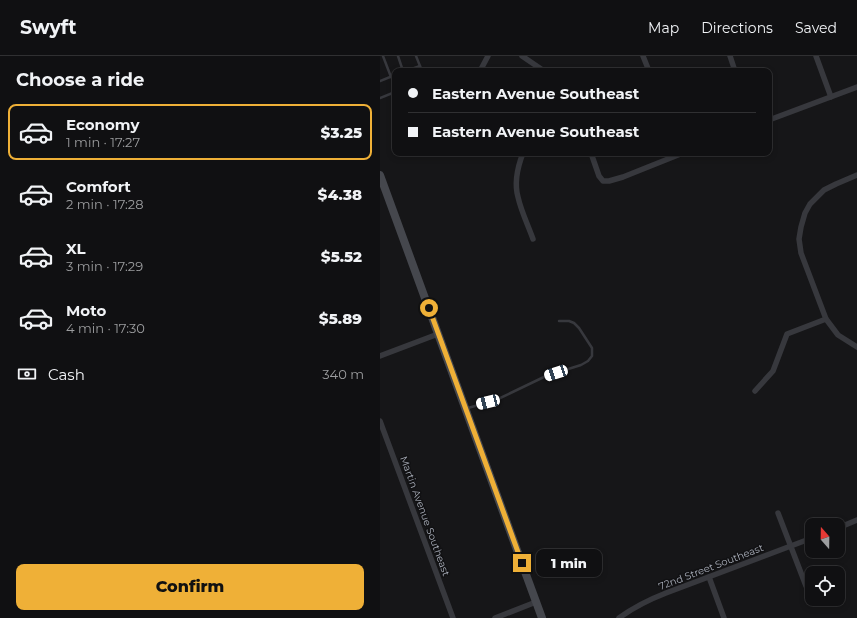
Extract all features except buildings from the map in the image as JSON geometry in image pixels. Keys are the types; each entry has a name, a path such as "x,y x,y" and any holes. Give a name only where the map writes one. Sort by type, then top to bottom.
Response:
{"street":[{"path":"482,68 488,56"},
{"path":"522,56 540,68"},
{"path":"643,56 648,68"},
{"path":"730,56 734,68"},
{"path":"816,56 832,96"},
{"path":"772,119 857,87"},
{"path":"522,156 519,162 516,181 517,196 533,239"},
{"path":"592,156 599,176 603,181 623,177 675,156"},
{"path":"857,175 824,190 810,204 805,213 799,239 801,254 826,319 838,335 857,347"},
{"path":"380,176 542,618"},
{"path":"755,391 773,371 787,334 826,319"},
{"path":"380,356 438,334"},
{"name":"Martin Avenue Southeast","path":"380,421 453,618"},
{"path":"778,513 805,583"},
{"path":"845,525 857,520"},
{"name":"72nd Street Southeast","path":"619,618 645,602 805,541"},
{"path":"709,577 724,618"},
{"path":"495,618 536,602"}],"lane":[{"path":"380,81 391,77 383,56"},
{"path":"398,56 404,68"},
{"path":"414,68 420,66 416,56"},
{"path":"380,98 392,93"},
{"path":"465,409 496,400 546,376 581,365 588,361 592,356 592,348 579,328 574,323 569,321 560,321"}],"route":[{"path":"429,308 522,563"}]}
